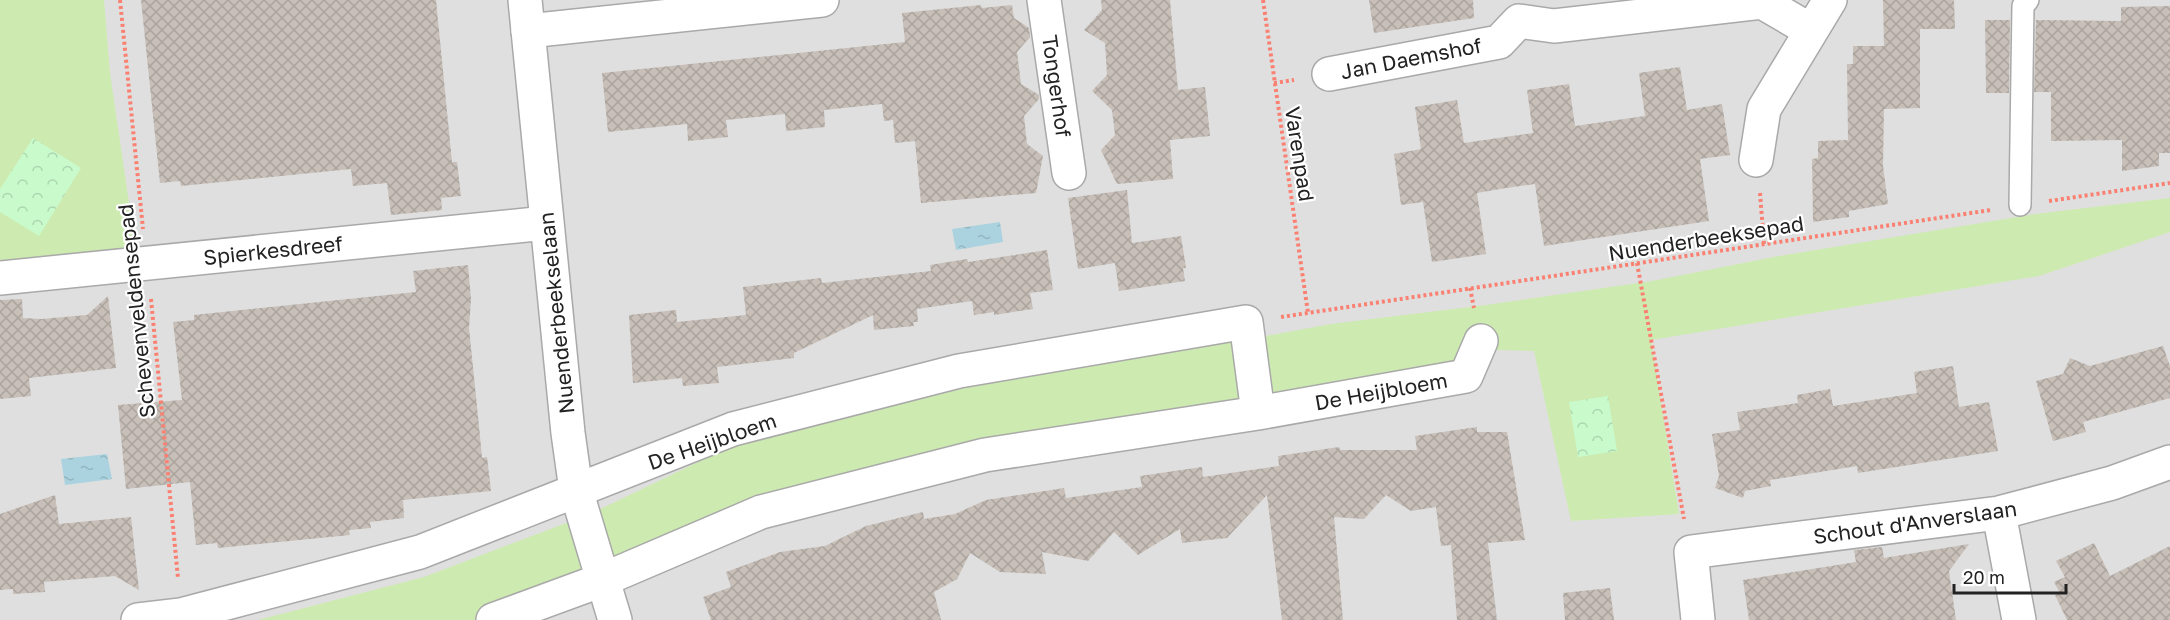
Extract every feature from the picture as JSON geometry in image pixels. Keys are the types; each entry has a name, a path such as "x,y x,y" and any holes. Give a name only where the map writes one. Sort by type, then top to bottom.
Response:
{"street":[{"path":"526,16 822,0"},
{"name":"Tongerhof","path":"1044,0 1069,173"},
{"path":"1756,160 1764,108 1830,0"},
{"name":"Jan Daemshof","path":"1329,74 1499,42 1517,11 1554,26 1762,2 1810,30"},
{"name":"Nuenderbeekselaan","path":"526,16 546,223 576,490 615,620"},
{"name":"Spierkesdreef","path":"0,278 546,223"},
{"path":"1246,322 1258,413"},
{"name":"De Heijbloem","path":"138,620 181,615 420,552 733,429 947,374 1246,322"},
{"name":"De Heijbloem","path":"493,620 602,580 761,512 974,457 1258,413 1466,376 1480,341"},
{"name":"Schout d'Anverslaan","path":"1691,552 1999,513 2112,483 2170,462"},
{"path":"1999,513 2019,620"},
{"path":"1691,552 1698,620"}],"lane":[{"path":"2020,206 2023,6 2028,0"}],"path":[{"name":"Schevenveldensepad","path":"120,0 181,615"},
{"name":"Varenpad","path":"1263,0 1308,312"},
{"path":"1756,160 1764,244"},
{"name":"Nuenderbeeksepad","path":"1246,322 2170,183"},
{"path":"1636,263 1691,552"}],"shaded area":[{"path":"0,0 2170,0 2170,620 0,620"}],"green space":[{"path":"0,0 104,0 110,73 138,264 0,274"},
{"path":"33,138 81,168 39,236 0,212 0,189"},
{"path":"2170,198 2170,232 2039,276 1651,340 1679,514 1571,521 1534,351 1496,350 1481,385 1272,423 1000,464 776,521 481,620 258,620 424,577 590,514 748,438 974,380 1255,338 1331,324 1652,281 1779,256 2035,214"},
{"path":"1608,396 1617,451 1578,457 1569,402"}],"water":[{"path":"1000,222 1003,242 956,250 952,229"},
{"path":"107,454 112,479 65,485 61,459"}],"building":[{"path":"141,0 436,0 452,162 457,162 461,196 441,198 442,210 391,215 387,183 353,186 351,169 181,186 180,181 160,183"},
{"path":"1101,0 1170,0 1178,90 1205,87 1210,136 1170,140 1173,179 1117,184 1101,150 1115,135 1112,110 1092,91 1107,75 1105,43 1084,30 1102,10"},
{"path":"1369,0 1473,0 1474,18 1374,33"},
{"path":"1883,0 1954,0 1955,29 1920,29 1920,108 1884,109 1883,166 1888,204 1849,211 1849,217 1813,222 1812,159 1818,158 1818,141 1848,140 1847,64 1853,64 1853,46 1884,46"},
{"path":"981,5 982,8 1012,5 1014,18 1029,28 1030,37 1017,52 1021,84 1039,95 1039,99 1024,116 1027,144 1043,156 1036,193 921,203 915,141 895,143 893,120 884,121 882,104 824,110 825,127 786,131 785,114 726,120 728,137 688,141 687,124 608,132 602,73 905,42 902,13"},
{"path":"2170,6 2170,153 2159,153 2159,166 2122,171 2122,140 2051,141 2051,92 2034,92 2036,20 2121,21 2121,7"},
{"path":"1985,20 2010,20 2009,93 1986,93"},
{"path":"1680,67 1687,110 1722,104 1730,155 1700,159 1709,221 1544,246 1535,184 1506,188 1477,193 1486,254 1432,262 1423,202 1401,205 1394,154 1421,149 1415,107 1457,100 1464,143 1533,133 1527,90 1569,84 1575,126 1645,116 1639,73"},
{"path":"1127,190 1132,243 1181,236 1186,268 1183,268 1185,281 1119,291 1115,263 1078,269 1068,198"},
{"path":"1047,250 1053,290 1030,293 1033,309 994,315 994,312 974,315 972,301 917,309 918,322 913,322 914,326 874,330 873,315 794,353 794,358 717,367 719,383 683,386 682,378 633,383 629,315 676,310 677,322 746,315 743,287 821,278 822,283 931,271 930,265 967,259 968,262"},
{"path":"468,265 471,299 469,328 482,458 487,457 491,491 403,500 404,518 370,522 371,528 349,530 350,535 218,548 217,543 196,545 190,482 126,489 118,405 182,400 173,322 194,320 194,315 416,292 413,271"},
{"path":"108,296 116,368 29,378 31,396 0,399 0,300 22,299 23,318 41,319 87,315"},
{"path":"2163,346 2170,366 2170,398 2083,422 2086,432 2053,441 2036,381 2063,374 2070,358 2090,366"},
{"path":"1953,366 1959,407 1989,402 1998,451 1858,473 1857,466 1770,480 1771,486 1745,491 1743,498 1715,488 1719,476 1712,434 1740,430 1737,412 1798,403 1797,395 1830,389 1833,406 1917,393 1914,372"},
{"path":"1477,427 1477,432 1507,432 1525,540 1488,543 1497,620 1457,620 1451,545 1441,546 1436,507 1411,511 1386,495 1364,519 1334,517 1343,620 1282,620 1267,495 1227,538 1182,543 1180,529 1138,555 1114,532 1088,561 1042,552 1046,574 1000,572 970,553 957,579 934,592 941,620 711,620 703,597 731,587 726,572 780,552 825,546 866,526 923,512 924,519 955,514 986,500 1064,488 1066,498 1142,487 1140,476 1202,467 1203,477 1279,466 1278,456 1339,447 1340,450 1417,450 1415,436"},
{"path":"55,495 59,524 131,517 139,590 115,576 44,582 45,592 13,594 13,589 0,590 0,514"},
{"path":"2094,543 2110,576 2170,546 2170,620 2067,620 2055,595 2060,593 2054,582 2065,577 2056,561"},
{"path":"1969,544 1949,571 1956,620 1749,620 1743,580 1856,562 1854,550 1882,547 1884,558"},
{"path":"1610,588 1614,620 1565,620 1563,593"}]}
